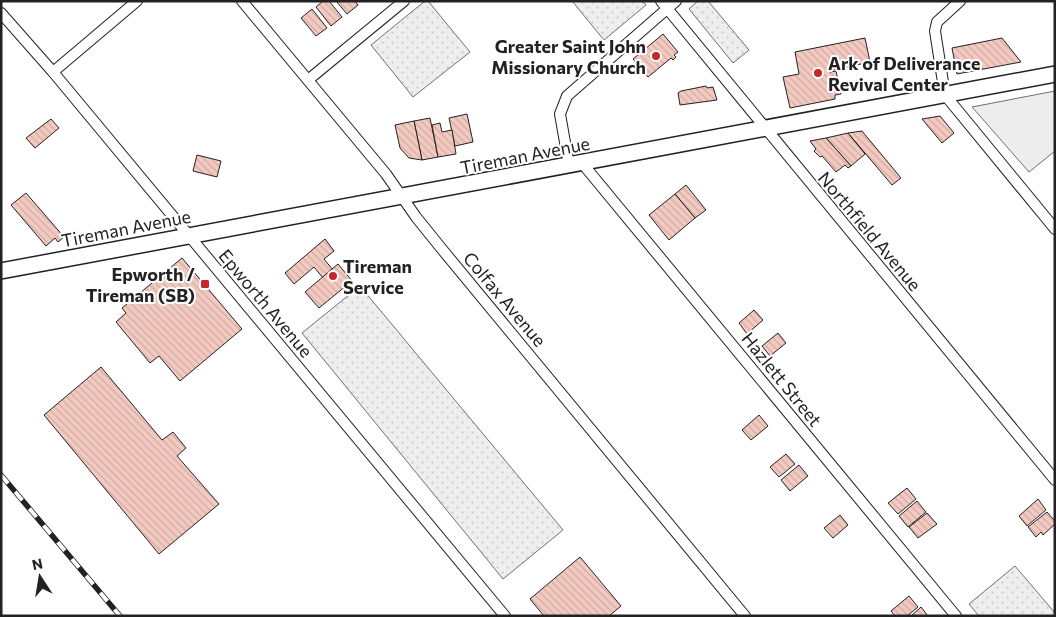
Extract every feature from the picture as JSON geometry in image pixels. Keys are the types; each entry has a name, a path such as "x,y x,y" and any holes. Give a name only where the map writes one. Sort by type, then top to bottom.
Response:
{"street":[{"path":"53,72 137,1"},
{"name":"Colfax Avenue","path":"242,1 386,174 431,236 745,616"},
{"path":"308,80 404,1"},
{"path":"576,164 560,114 567,96 664,5 676,1"},
{"path":"960,1 937,22 935,30 945,95 1055,229"},
{"name":"Northfield Avenue","path":"664,5 1055,480"},
{"name":"Epworth Avenue","path":"1,13 53,72 505,616"},
{"name":"Tireman Avenue","path":"1,271 1055,74"},
{"name":"Hazlett Street","path":"576,164 956,616"}],"shaded area":[{"path":"425,1 428,1 470,52 413,97 371,45"},
{"path":"572,1 643,1 646,5 604,40"},
{"path":"698,1 708,1 749,50 733,63 689,9"},
{"path":"1055,91 1055,151 1029,172 972,107"},
{"path":"360,286 563,530 503,579 302,333"},
{"path":"1015,566 1055,613 1055,616 979,616 969,604"}],"building":[{"path":"323,1 329,1 342,17 331,26 316,7"},
{"path":"336,1 355,1 358,5 347,14"},
{"path":"312,9 327,28 316,36 301,18"},
{"name":"Greater Saint John Missionary Church","path":"663,34 678,52 674,55 676,57 673,60 671,58 648,77 633,59"},
{"name":"Ark of Deliverance Revival Center","path":"865,38 870,62 829,71 836,71 841,94 835,95 835,99 790,108 783,77 799,74 795,52"},
{"path":"1002,38 1021,62 957,74 952,48"},
{"path":"706,86 707,88 713,87 717,100 680,105 678,93"},
{"path":"467,114 473,142 455,146 449,118"},
{"path":"940,116 954,133 942,143 922,119"},
{"path":"430,118 438,157 422,160 414,121"},
{"path":"51,119 59,128 35,148 26,138"},
{"path":"414,121 422,160 409,158 400,148 395,125"},
{"path":"440,123 442,132 452,130 456,154 438,157 432,125"},
{"path":"862,131 901,178 892,185 848,133"},
{"path":"848,133 865,154 851,166 826,138"},
{"path":"826,138 851,166 848,168 845,165 836,172 822,156 820,157 814,151 816,149 810,141"},
{"path":"197,155 221,161 217,177 193,171"},
{"path":"686,185 706,210 695,218 675,194"},
{"path":"26,193 64,237 58,242 55,238 46,246 11,205"},
{"path":"675,194 695,218 669,240 649,215"},
{"path":"325,239 334,251 324,259 333,270 323,278 314,267 294,284 285,273"},
{"path":"182,258 242,329 180,381 159,356 150,363 116,322 126,313 122,308"},
{"path":"338,264 352,281 319,308 305,292"},
{"path":"754,310 763,320 747,334 739,323"},
{"path":"778,333 786,343 770,356 762,346"},
{"path":"101,367 162,440 173,432 186,448 177,456 219,504 159,554 44,415"},
{"path":"759,415 768,426 751,440 742,430"},
{"path":"786,454 795,464 779,477 770,467"},
{"path":"799,465 808,476 790,491 781,480"},
{"path":"907,488 916,499 898,514 888,503"},
{"path":"1038,499 1046,510 1027,526 1019,516"},
{"path":"917,501 926,512 908,527 899,516"},
{"path":"1047,512 1055,521 1055,524 1043,535 1041,532 1036,537 1028,527"},
{"path":"927,513 937,524 918,538 909,527"},
{"path":"840,515 848,525 833,538 824,528"},
{"path":"580,557 621,606 609,616 544,616 530,599"},
{"path":"909,596 918,607 907,616 895,616 891,611"},
{"path":"921,607 928,616 911,616"}],"railway":[{"path":"1,475 120,616"}],"place":[{"name":"Greater Saint John Missionary Church","path":"656,56"},
{"name":"Ark of Deliverance Revival Center","path":"818,73"},
{"name":"Tireman Service","path":"333,276"},
{"name":"Epworth / Tireman (SB)","path":"205,284"}]}
